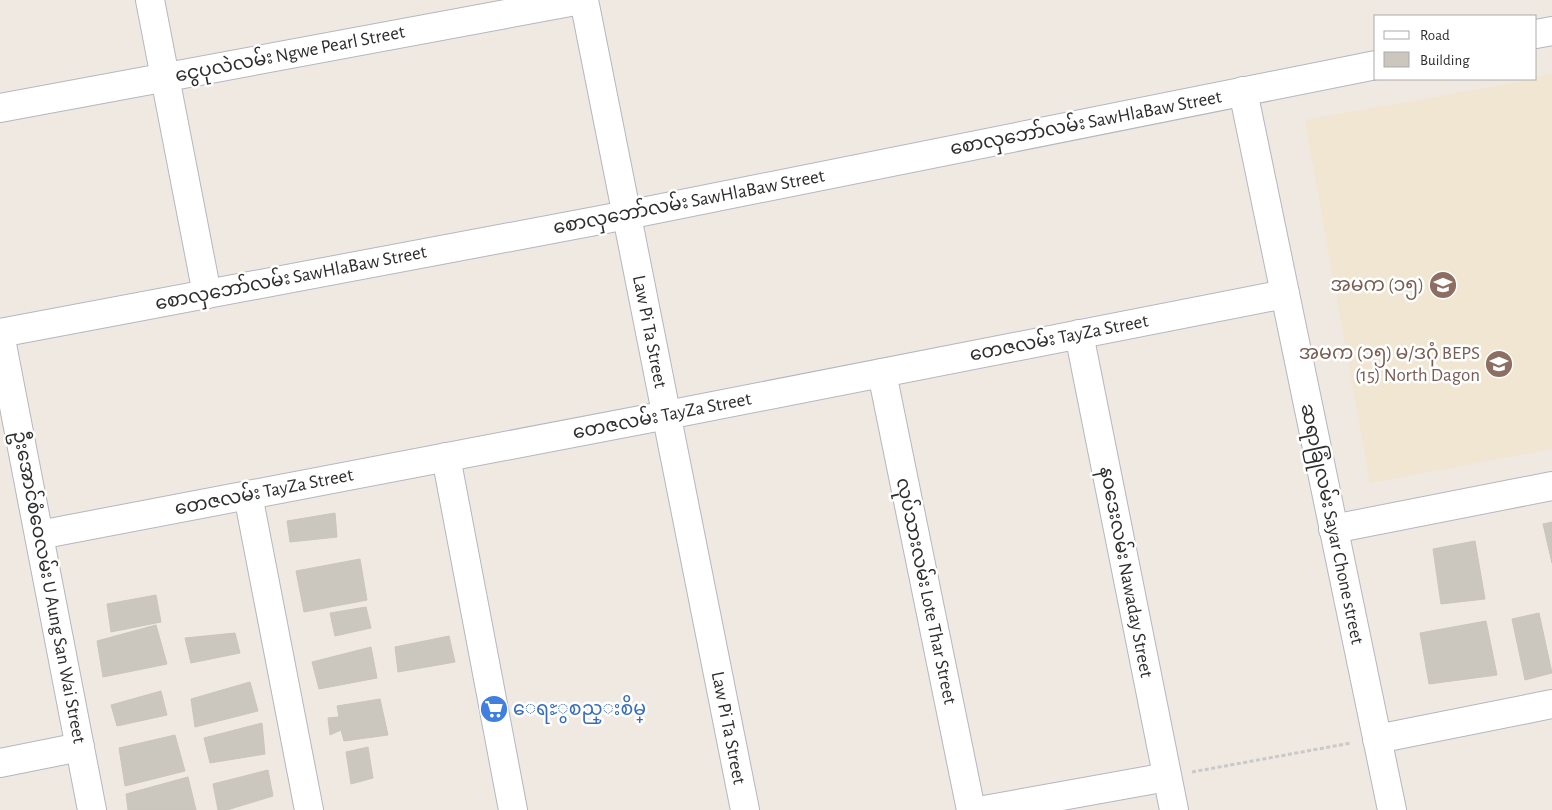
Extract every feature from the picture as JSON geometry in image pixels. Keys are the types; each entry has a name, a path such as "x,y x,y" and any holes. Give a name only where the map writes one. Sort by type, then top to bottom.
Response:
{"street":[{"path":"150,0 207,294"},
{"name":"ငွေပုလဲလမ်း Ngwe Pearl Street","path":"0,108 582,0"},
{"name":"Law Pi Ta Street","path":"582,0 627,215 745,810"},
{"path":"1537,34 1552,31"},
{"name":"စောလှဘော်လမ်း SawHlaBaw Street","path":"0,334 627,215 1374,65"},
{"name":"ဆရာခြုံလမ်း Sayar Chone street","path":"1243,91 1392,810"},
{"name":"တေဇလမ်း TayZa Street","path":"39,535 1285,294"},
{"name":"ဦးအောင်စံဝေလမ်း U Aung San Wai Street","path":"0,334 92,810"},
{"name":"နဝဒေးလမ်း Nawaday Street","path":"1078,334 1174,810"},
{"name":"လုပ်သားလမ်း Lote Thar Street","path":"882,372 971,810"},
{"path":"446,457 513,810"},
{"path":"1333,529 1552,486"},
{"path":"248,495 309,810"},
{"path":"1377,739 1552,704"},
{"path":"0,763 80,747"},
{"path":"984,810 1167,777"}],"path":[{"path":"1167,777 1377,739"}],"shaded area":[{"name":"အမက (၁၅)","path":"1552,74 1552,449 1370,483 1305,120 1537,80 1537,77"}],"building":[{"path":"335,513 337,537 290,542 287,521"},
{"path":"1552,522 1552,563 1543,524"},
{"path":"1475,541 1485,599 1441,604 1433,549"},
{"path":"360,559 367,600 304,612 296,571"},
{"path":"156,595 161,622 111,632 107,604"},
{"path":"366,607 371,628 335,636 330,613"},
{"path":"1539,613 1552,673 1525,680 1512,619"},
{"path":"1486,621 1497,675 1429,684 1420,633"},
{"path":"156,625 167,664 103,677 97,641"},
{"path":"235,633 240,653 191,663 185,638"},
{"path":"449,636 455,662 398,672 395,647"},
{"path":"371,647 377,678 319,689 312,662"},
{"path":"250,682 258,711 195,727 191,699"},
{"path":"161,691 167,715 117,726 111,705"},
{"path":"380,699 388,735 344,741 341,730 330,735 328,718 339,717 337,706"},
{"path":"262,723 265,754 210,763 204,738"},
{"path":"175,735 185,771 125,786 119,748"},
{"path":"368,747 373,778 351,784 346,752"},
{"path":"268,770 273,796 227,810 218,810 213,784"},
{"path":"188,777 196,810 128,810 126,794"}],"place":[{"name":"အမက (၁၅)","path":"1443,285"},
{"name":"အမက (၁၅) မ/ဒဂုံ BEPS (15) North Dagon","path":"1499,364"},
{"name":"ေရႊွစည္းစိမ္","path":"494,709"}]}
